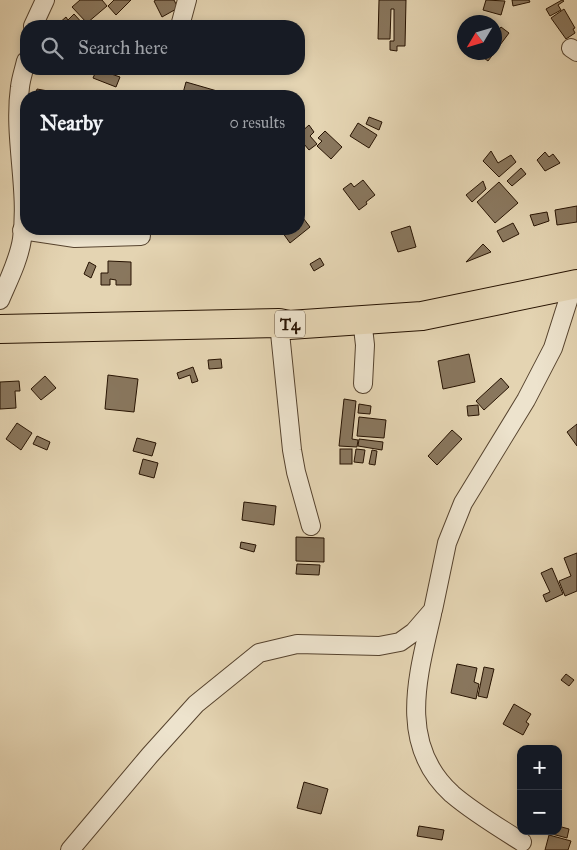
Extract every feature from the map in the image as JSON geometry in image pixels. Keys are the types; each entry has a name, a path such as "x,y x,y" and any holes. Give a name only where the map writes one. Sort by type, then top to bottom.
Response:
{"highway":[{"name":"T4","path":"0,329 289,324 422,316 575,284"}],"street":[{"path":"36,20 45,0"},
{"path":"182,20 188,0"},
{"path":"20,90 23,75"},
{"path":"0,300 16,263 22,235"},
{"path":"55,235 75,238 142,236"},
{"path":"522,842 479,814 452,793 436,776 422,750 415,722 417,690 447,543 463,503 526,400 553,348 575,284"},
{"path":"362,319 365,351 363,384"},
{"path":"279,323 290,436 296,472 311,526"},
{"path":"70,850 150,755 196,704 259,653 298,644 379,646 400,642 414,632 433,610"}],"building":[{"path":"80,0 102,0 107,6 91,20 84,20 72,7"},
{"path":"114,0 131,0 116,15 108,6"},
{"path":"174,0 178,8 162,17 154,1"},
{"path":"379,0 406,0 405,46 397,46 397,51 390,50 390,41 394,41 394,9 391,9 390,39 378,39"},
{"path":"486,0 505,1 501,15 483,10"},
{"path":"512,0 529,0 530,2 513,6"},
{"path":"562,0 564,1 558,5 561,10 550,16 546,9"},
{"path":"564,9 575,28 573,29 575,33 566,39 551,18"},
{"path":"74,14 80,20 68,20"},
{"path":"502,28 509,33 502,42"},
{"path":"94,75 114,75 120,77 116,87 93,78"},
{"path":"186,82 214,90 184,90"},
{"path":"369,117 382,122 379,130 366,124"},
{"path":"358,123 377,135 369,148 350,136"},
{"path":"309,125 314,132 310,136 317,144 309,150 305,145 305,129"},
{"path":"325,131 342,147 331,159 317,146 322,141 318,138"},
{"path":"491,151 498,163 511,155 516,162 499,177 483,161"},
{"path":"545,152 549,157 553,154 560,163 545,171 537,160"},
{"path":"521,168 526,174 512,186 507,181"},
{"path":"363,180 375,195 359,210 343,189 351,183 354,187"},
{"path":"483,181 486,189 472,202 466,195"},
{"path":"499,182 518,203 495,223 477,202"},
{"path":"577,206 577,222 557,225 555,210"},
{"path":"547,212 549,221 534,226 530,215"},
{"path":"305,220 310,227 305,231"},
{"path":"513,223 519,234 503,242 497,231"},
{"path":"410,226 416,247 398,252 391,232"},
{"path":"284,235 300,235 290,243"},
{"path":"483,244 491,252 466,262"},
{"path":"320,258 324,265 314,271 310,264"},
{"path":"108,261 131,262 131,285 116,285 116,280 110,279 110,285 101,285 101,273 108,273"},
{"path":"89,262 96,266 91,278 84,274"},
{"path":"469,354 475,382 443,389 438,361"},
{"path":"221,359 222,368 209,369 208,360"},
{"path":"193,367 198,381 192,383 190,375 179,379 177,373"},
{"path":"108,375 138,379 134,412 105,409"},
{"path":"45,376 56,388 41,400 31,389"},
{"path":"501,378 509,387 484,410 476,401"},
{"path":"19,381 20,391 15,391 16,408 0,409 0,382"},
{"path":"344,399 356,401 352,439 358,440 357,447 339,446"},
{"path":"359,404 371,406 370,414 358,413"},
{"path":"478,405 479,415 468,416 467,406"},
{"path":"359,417 386,420 384,438 357,436"},
{"path":"17,423 32,433 21,450 6,439"},
{"path":"577,424 577,446 567,432"},
{"path":"452,430 462,439 437,465 428,456"},
{"path":"37,436 50,442 47,450 33,444"},
{"path":"137,438 156,443 152,456 133,451"},
{"path":"359,439 383,442 382,450 358,446"},
{"path":"340,449 352,449 352,464 340,464"},
{"path":"356,449 365,450 363,463 354,462"},
{"path":"372,450 377,451 375,465 369,464"},
{"path":"143,459 158,463 154,478 139,474"},
{"path":"244,502 276,506 274,525 242,520"},
{"path":"296,537 324,538 324,562 296,561"},
{"path":"241,542 256,545 254,552 240,548"},
{"path":"577,553 577,591 565,596 559,581 571,576 564,558"},
{"path":"297,564 320,565 319,575 296,574"},
{"path":"552,568 563,594 546,602 543,595 550,592 541,573"},
{"path":"457,664 477,668 474,682 479,684 476,699 451,693"},
{"path":"484,667 494,669 487,698 478,696"},
{"path":"566,674 574,680 569,686 561,680"},
{"path":"514,704 531,714 526,722 529,724 523,735 503,724"},
{"path":"304,782 328,789 321,814 297,808"},
{"path":"419,826 444,830 442,840 417,836"},
{"path":"562,827 569,829 567,838 556,835 562,835"},
{"path":"549,835 571,841 568,850 545,850"}]}
